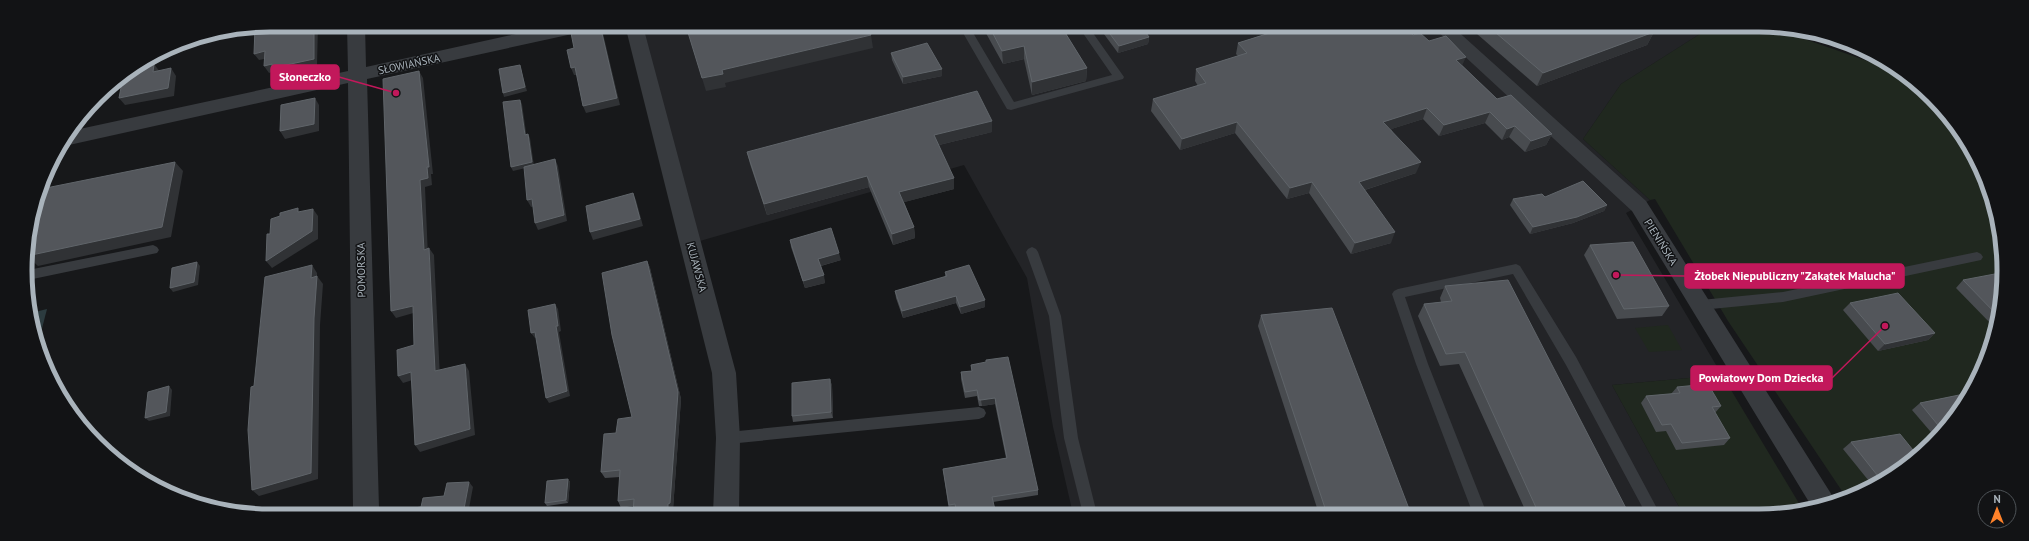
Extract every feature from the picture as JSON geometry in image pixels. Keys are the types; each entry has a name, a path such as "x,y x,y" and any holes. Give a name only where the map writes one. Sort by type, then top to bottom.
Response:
{"street":[{"name":"POMORSKA","path":"356,32 366,509"},
{"name":"SŁOWIAŃSKA","path":"73,137 554,32"},
{"name":"KUJAWSKA","path":"636,32 724,373 728,438 726,509"},
{"name":"PIENIŃSKA","path":"1448,32 1639,206 1822,500"}],"lane":[{"path":"968,32 1011,106 1119,77 1087,32"},
{"path":"32,274 153,250"},
{"path":"1032,252 1055,316 1071,438 1089,509"},
{"path":"1701,304 1783,297 1977,257"},
{"path":"1478,509 1422,364 1398,294 1516,269 1575,368 1650,509"},
{"path":"728,438 979,413"}],"shaded area":[{"path":"638,32 1703,32 1621,84 1583,139 1650,200 1626,213 1722,375 1612,385 1680,509 1072,509 1053,427 1027,278 964,165 693,243"},
{"path":"1703,32 1758,32 1790,34 1881,66 1916,91 1948,125 1965,151 1979,179 1989,209 1995,239 1997,270 1995,302 1989,332 1979,362 1965,390 1948,416 1938,428 1904,460 1878,477 1843,493 1728,321 1655,199 1650,200 1583,139 1621,84"},
{"path":"47,309 41,334 40,332 36,312"},
{"path":"1668,325 1682,350 1649,352 1635,328"},
{"path":"1722,375 1800,505 1758,509 1680,509 1612,385"}],"building":[{"path":"314,32 314,59 272,68 272,64 264,66 265,51 254,54 255,33"},
{"path":"571,32 602,32 617,98 583,106 575,67 571,68 567,50 574,48"},
{"path":"688,32 870,32 871,35 722,70 723,74 702,78"},
{"path":"992,32 1065,32 1087,68 1032,82 1024,46 1002,51"},
{"path":"1108,32 1145,32 1149,37 1119,46"},
{"path":"1273,32 1410,32 1413,35 1420,33 1429,41 1446,36 1466,57 1456,60 1497,99 1511,95 1552,134 1531,141 1515,126 1507,129 1490,112 1444,125 1427,108 1383,122 1421,162 1359,182 1395,232 1355,243 1312,182 1290,188 1237,122 1182,139 1153,99 1206,83 1196,69 1247,53 1238,43"},
{"path":"1495,32 1654,32 1543,73"},
{"path":"927,43 942,69 903,77 891,53"},
{"path":"154,64 153,72 171,68 168,88 119,98 122,84 149,65"},
{"path":"520,65 525,87 503,93 499,69"},
{"path":"419,71 429,167 427,167 428,178 420,180 424,250 429,248 435,371 465,364 470,429 415,445 411,372 398,376 397,350 414,345 413,306 391,311 383,79"},
{"path":"977,91 992,121 934,135 954,178 899,192 914,227 892,234 867,176 764,204 747,152"},
{"path":"315,98 314,124 280,131 281,105"},
{"path":"520,100 525,135 528,134 532,162 511,167 503,102"},
{"path":"555,159 564,215 535,223 532,199 527,200 524,167"},
{"path":"175,162 162,227 33,255 34,239 40,209 47,188"},
{"path":"1583,181 1607,205 1577,217 1533,227 1513,199 1542,194 1545,197"},
{"path":"633,193 640,219 590,232 586,206"},
{"path":"298,208 298,212 313,209 312,231 266,261 267,234 270,234 271,219 280,216 280,213"},
{"path":"831,228 839,253 818,259 824,275 803,281 790,240"},
{"path":"1633,242 1669,306 1624,309 1590,245"},
{"path":"647,261 678,392 670,503 668,504 668,509 633,509 634,499 618,501 620,470 601,472 604,434 616,433 618,419 632,417 612,335 602,273"},
{"path":"197,262 194,282 170,288 172,268"},
{"path":"312,265 311,278 317,276 314,318 311,473 252,490 248,430 251,387 254,386 265,277"},
{"path":"969,265 985,300 960,307 956,296 902,311 895,291 947,276 945,272"},
{"path":"1997,274 1993,311 1963,280"},
{"path":"1508,280 1626,509 1537,509 1465,352 1446,354 1424,304 1452,301 1445,286"},
{"path":"1898,293 1935,333 1885,344 1850,303"},
{"path":"555,304 558,326 556,326 567,391 546,398 535,332 531,333 528,310"},
{"path":"1332,308 1409,509 1325,509 1261,315"},
{"path":"1008,357 1038,490 992,497 995,509 956,509 955,504 949,505 943,469 1007,458 995,398 979,400 977,390 965,392 961,372 972,371 971,365 986,362 986,360"},
{"path":"830,379 831,412 792,416 792,383"},
{"path":"1708,384 1721,406 1712,407 1730,438 1682,443 1671,424 1662,425 1646,396 1680,393 1677,387"},
{"path":"169,386 166,412 145,418 148,392"},
{"path":"1962,394 1939,427 1920,403"},
{"path":"1900,434 1914,452 1878,477 1851,442"},
{"path":"568,479 566,500 545,503 547,481"},
{"path":"469,482 464,509 407,509 421,507 423,498 444,496 447,483"}],"place":[{"name":"Słoneczko","path":"396,93"},
{"name":"Żłobek Niepubliczny \"Zakątek Malucha\"","path":"1616,275"},
{"name":"Powiatowy Dom Dziecka","path":"1885,326"}]}
